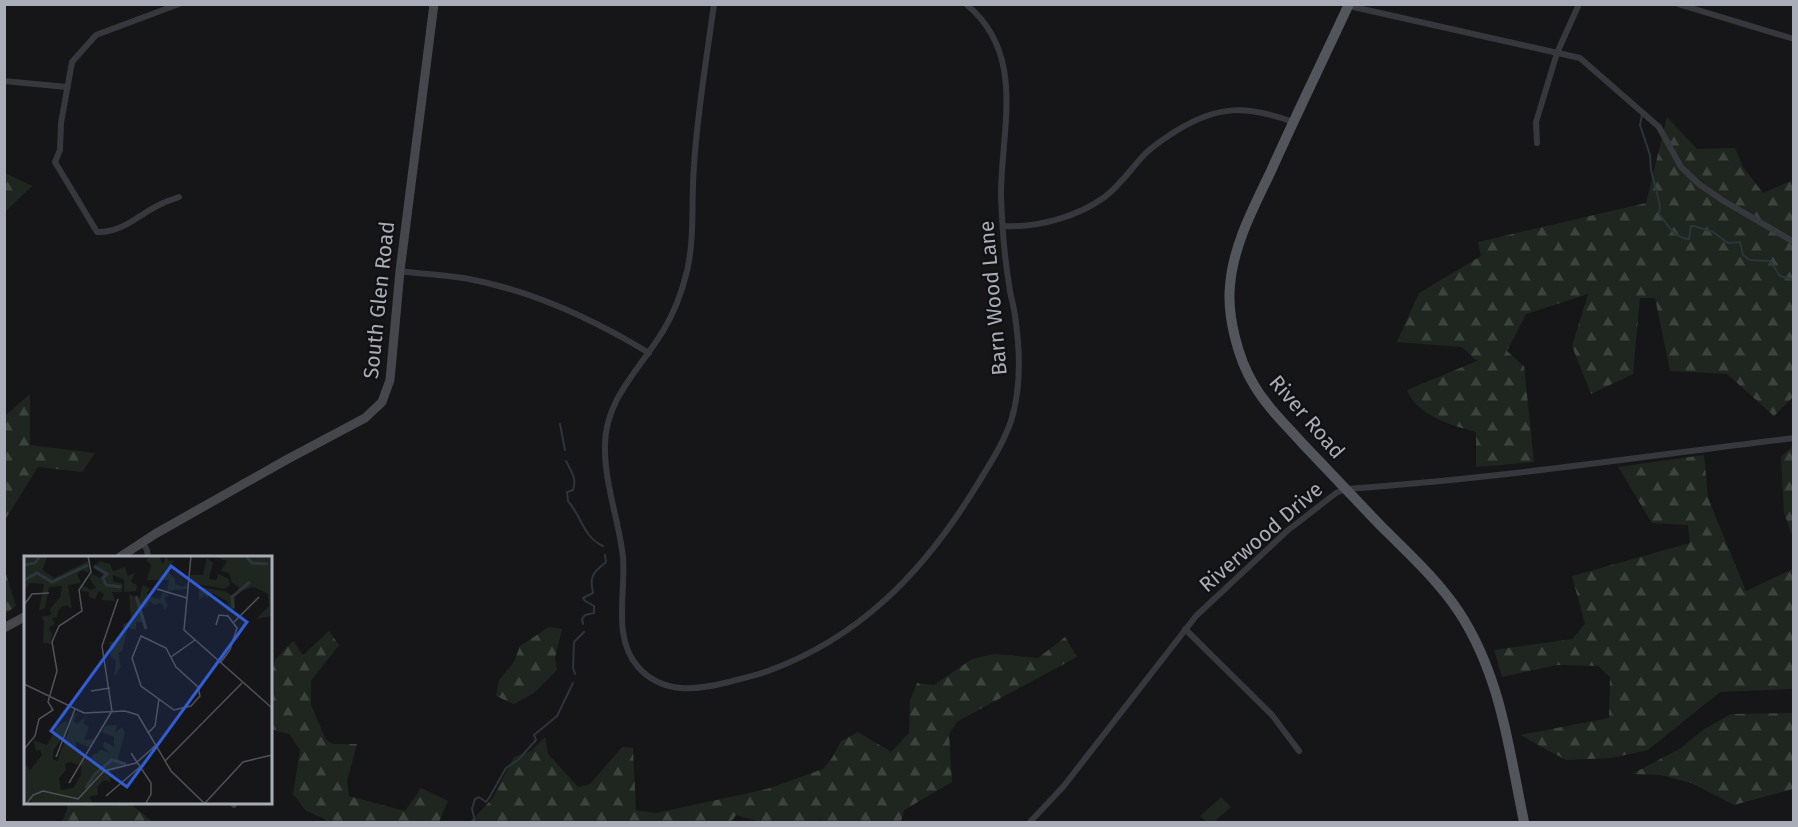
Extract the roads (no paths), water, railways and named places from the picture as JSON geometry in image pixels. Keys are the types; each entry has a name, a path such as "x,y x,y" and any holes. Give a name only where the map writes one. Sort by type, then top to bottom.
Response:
{"main road":[{"name":"South Glen Road","path":"121,556 286,460 365,418 375,411 385,397 390,380 400,271 434,4"},
{"name":"River Road","path":"1349,5 1246,224 1233,264 1229,289 1233,331 1240,356 1252,383 1267,405 1438,583 1460,614 1477,643 1494,685 1506,730 1524,822"},
{"path":"4,628 24,617"}],"street":[{"path":"179,4 96,35 72,62 60,150 55,162 95,230 104,232 123,228 162,204 179,197"},
{"name":"Barn Wood Lane","path":"714,4 694,165 693,237 687,269 679,299 665,328 615,402 604,442 606,468 623,558 622,626 630,655 648,676 660,684 682,690 705,688 768,671 813,651 855,626 880,606 931,554 994,457 1011,420 1018,376 1016,317 1008,279 1003,226 1002,165 1008,86 1003,60 990,31 966,4"},
{"path":"1538,143 1536,122 1557,53 1579,5 1587,4"},
{"path":"1678,4 1794,39"},
{"path":"1349,5 1580,58 1659,127 1681,167 1699,184 1794,242"},
{"path":"4,81 68,87"},
{"path":"1003,226 1024,228 1080,211 1106,196 1144,154 1167,137 1194,120 1216,112 1250,110 1293,122"},
{"path":"400,271 468,279 520,292 573,313 619,335 649,353"},
{"name":"Riverwood Drive","path":"1030,822 1063,787 1196,616 1279,538 1336,492 1346,489 1485,477 1794,438"},
{"path":"142,542 148,556"},
{"path":"1185,630 1272,715 1299,751"}],"waterway":[{"path":"1642,115 1640,125 1650,155 1651,170 1660,205 1659,214 1672,230 1680,237 1689,239 1691,226 1694,226 1713,232 1728,243 1740,242 1743,255 1750,260 1770,261 1780,276 1794,280"},
{"path":"560,424 565,450"},
{"path":"566,461 574,482 573,490 567,492 568,501 591,537 603,546"},
{"path":"583,624 582,619 585,615 594,613 594,606 583,598 593,593 592,578 606,562 605,555"},
{"path":"575,674 573,668 574,642 584,632"},
{"path":"475,822 472,809 475,799 479,797 486,802 506,768 518,760 536,740 534,735 557,716 573,683"}]}
